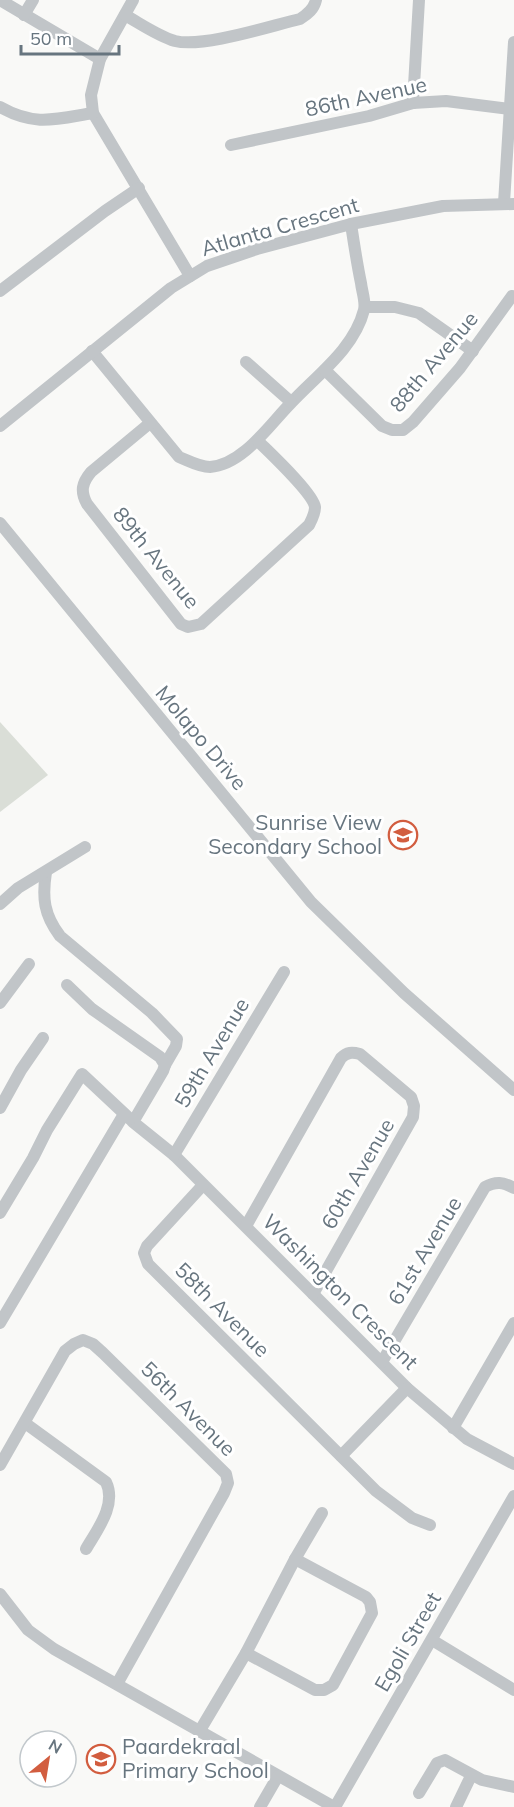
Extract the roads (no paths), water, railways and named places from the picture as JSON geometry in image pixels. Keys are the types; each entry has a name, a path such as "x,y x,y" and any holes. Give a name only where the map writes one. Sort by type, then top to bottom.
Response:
{"street":[{"path":"0,0 100,59"},
{"path":"24,15 33,0"},
{"path":"133,0 100,59 91,95 93,113 190,276"},
{"path":"125,15 174,40 186,43 207,41 300,19 315,6 316,0"},
{"path":"413,103 419,0"},
{"path":"509,204 510,109 514,42"},
{"name":"86th Avenue","path":"231,145 369,116 413,103 446,101 510,109"},
{"path":"0,107 30,120 47,121 93,113"},
{"path":"0,291 105,210 139,188"},
{"name":"Atlanta Crescent","path":"0,426 171,288 207,266 257,249 351,224 443,206 509,204"},
{"path":"92,351 179,457 194,464 210,466 229,461 258,441 291,402 325,370 352,338 359,325 365,307 351,224"},
{"name":"88th Avenue","path":"325,370 382,426 392,430 404,430 473,351 512,296"},
{"path":"365,307 395,307 419,313 473,351"},
{"path":"246,362 291,402"},
{"name":"89th Avenue","path":"150,423 91,472 84,480 82,487 87,504 181,624 188,627 201,624 309,525 314,514 315,505 308,493 258,441"},
{"name":"Molapo Drive","path":"0,523 311,902 404,993 514,1090"},
{"path":"0,904 18,888 85,847"},
{"path":"0,1323 128,1118 165,1065 176,1046 177,1039 152,1013 60,936 51,924 43,899 46,872"},
{"path":"0,1003 29,963"},
{"name":"59th Avenue","path":"174,1155 284,972"},
{"path":"67,985 101,1016 160,1057 165,1065"},
{"path":"0,1108 21,1070 43,1038"},
{"name":"60th Avenue","path":"246,1226 345,1054 353,1052 360,1054 411,1096 414,1106 413,1117 313,1294"},
{"name":"Washington Crescent","path":"0,1213 82,1074 128,1118 174,1155 407,1388 467,1439 514,1464"},
{"name":"61st Avenue","path":"382,1362 485,1187 503,1182 514,1188"},
{"name":"58th Avenue","path":"203,1185 147,1246 144,1253 148,1264 376,1491 412,1518 430,1525"},
{"path":"453,1428 514,1323"},
{"name":"56th Avenue","path":"0,1465 65,1351 83,1340 93,1344 103,1353 226,1474 228,1483 224,1493 117,1684"},
{"path":"341,1455 407,1388"},
{"path":"25,1423 106,1482 110,1490 106,1514 86,1550"},
{"name":"Egoli Street","path":"335,1807 514,1496"},
{"path":"199,1732 246,1653 322,1513"},
{"path":"246,1653 304,1686 324,1690 333,1685 372,1613 370,1602 366,1597 295,1559"},
{"path":"0,1594 28,1630 54,1649 335,1807"},
{"path":"432,1640 514,1690"},
{"path":"419,1793 437,1763 446,1761 471,1776 514,1788"},
{"path":"260,1807 278,1776"},
{"path":"456,1807 471,1776"}],"place":[{"name":"Sunrise View Secondary School","path":"403,835"},
{"name":"Paardekraal Primary School","path":"101,1759"}]}
